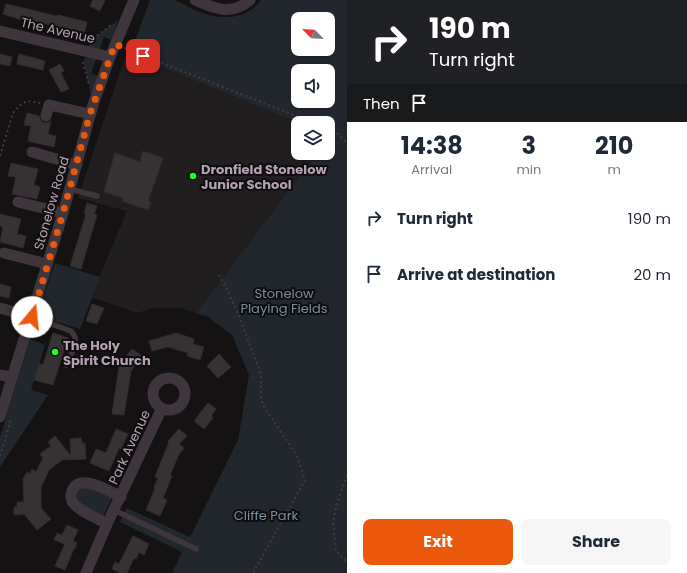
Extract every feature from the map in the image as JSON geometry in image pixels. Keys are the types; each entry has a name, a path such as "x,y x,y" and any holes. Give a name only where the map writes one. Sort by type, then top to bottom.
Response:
{"street":[{"name":"Stonelow Road","path":"0,417 48,264 77,165 91,110 115,44 134,0"},
{"path":"195,0 208,6 228,10 238,8 250,0"},
{"name":"The Avenue","path":"0,31 110,57"},
{"path":"46,116 49,104 91,110"},
{"path":"32,153 77,165"},
{"path":"18,204 63,213"},
{"path":"4,254 48,264"},
{"path":"0,308 32,317"},
{"path":"0,375 12,377"},
{"name":"Park Avenue","path":"86,573 107,524 162,408"},
{"name":"Park Avenue","path":"107,524 76,506 72,502 72,490 75,485 80,482 88,482 120,497"}],"lane":[{"path":"70,189 97,196"},
{"path":"32,317 71,331 74,334 76,338 74,347 66,365"},
{"path":"114,510 196,549"}],"path":[{"path":"91,110 88,79 80,49 110,25 127,15"},
{"path":"115,44 296,116"},
{"path":"0,156 13,113 19,106 27,101 49,104"},
{"path":"335,132 347,143"},
{"path":"219,275 240,319 261,374 261,398 263,405 297,456 305,480 253,573"},
{"path":"347,476 336,506 333,524 336,551 347,562"}],"shaded area":[{"name":"Dronfield Stonelow Junior School","path":"130,54 291,120 291,160 312,160 196,313 180,308 154,308 137,313 91,297 127,211 78,198 125,57"}],"green space":[{"name":"Stonelow Playing Fields","path":"150,0 175,0 205,14 232,17 248,12 261,0 347,0 347,573 172,573 182,552 120,522 127,508 190,537 238,440 249,375 232,335 208,317 196,313 312,160 335,160 335,116 291,116 291,120 130,54"},
{"path":"118,20 112,40 104,37 91,73 98,76 91,95 84,62 90,41"},
{"path":"55,263 100,277 80,329 37,316"},
{"path":"30,339 45,345 31,390 48,395 0,467 0,437"},
{"path":"87,486 112,497 103,517 77,503 75,499 76,489"}],"building":[{"path":"93,0 105,0 100,11 90,6"},
{"path":"6,4 87,22 84,34 3,14"},
{"path":"0,54 12,57 10,66 0,64"},
{"path":"19,54 45,61 43,70 17,64"},
{"path":"60,64 64,71 61,73 69,89 61,92 49,70"},
{"path":"27,113 39,116 41,121 44,123 51,121 48,134 56,136 54,147 28,141 31,126 24,125"},
{"path":"143,151 163,158 148,201 151,202 148,210 122,201 123,198 104,192 115,153 140,162"},
{"path":"11,163 38,169 34,185 40,187 37,199 12,194 16,177 8,176"},
{"path":"87,203 97,206 94,214 97,215 81,269 70,266 86,214 84,213"},
{"path":"0,214 21,219 17,234 26,236 23,248 0,242 3,227 0,226"},
{"path":"0,284 11,287 9,298 0,296"},
{"path":"92,304 104,308 97,324 86,321"},
{"name":"The Holy Spirit Church","path":"53,333 68,338 53,385 34,380 39,364 43,365"},
{"path":"176,333 194,339 193,344 204,347 200,360 187,356 188,353 168,347 152,351 149,341"},
{"path":"132,349 142,356 131,371 124,415 112,414 119,366"},
{"path":"219,354 231,367 218,378 207,366"},
{"path":"208,403 216,409 211,416 213,418 204,429 194,421"},
{"path":"116,429 128,434 121,449 119,448 109,471 90,463 96,449 106,453"},
{"path":"179,429 187,436 179,444 184,448 179,454 170,475 172,476 163,498 167,500 160,516 146,510 155,488 154,487 158,478 155,477 169,442 168,441"},
{"path":"55,436 71,456 70,439 81,438 82,443 85,443 86,459 62,460 49,470 41,487 41,508 51,519 37,530 24,514 14,515 14,507 17,507 17,502 24,502 23,479 27,472 30,474 32,469 36,472 43,458 40,454 51,446 48,442"},
{"path":"67,525 78,530 73,541 77,543 76,549 74,548 65,570 55,566 65,544 54,540 57,533 62,535"},
{"path":"133,536 149,544 144,555 139,552 136,559 134,558 127,573 121,573 112,569 115,562 119,564"}],"place":[{"name":"Dronfield Stonelow Junior School","path":"193,176"},
{"name":"The Holy Spirit Church","path":"55,352"}],"route":[{"path":"32,317 77,165 90,114 115,44 143,56"}],"park label":[{"name":"Cliffe Park","path":"266,515"}]}
